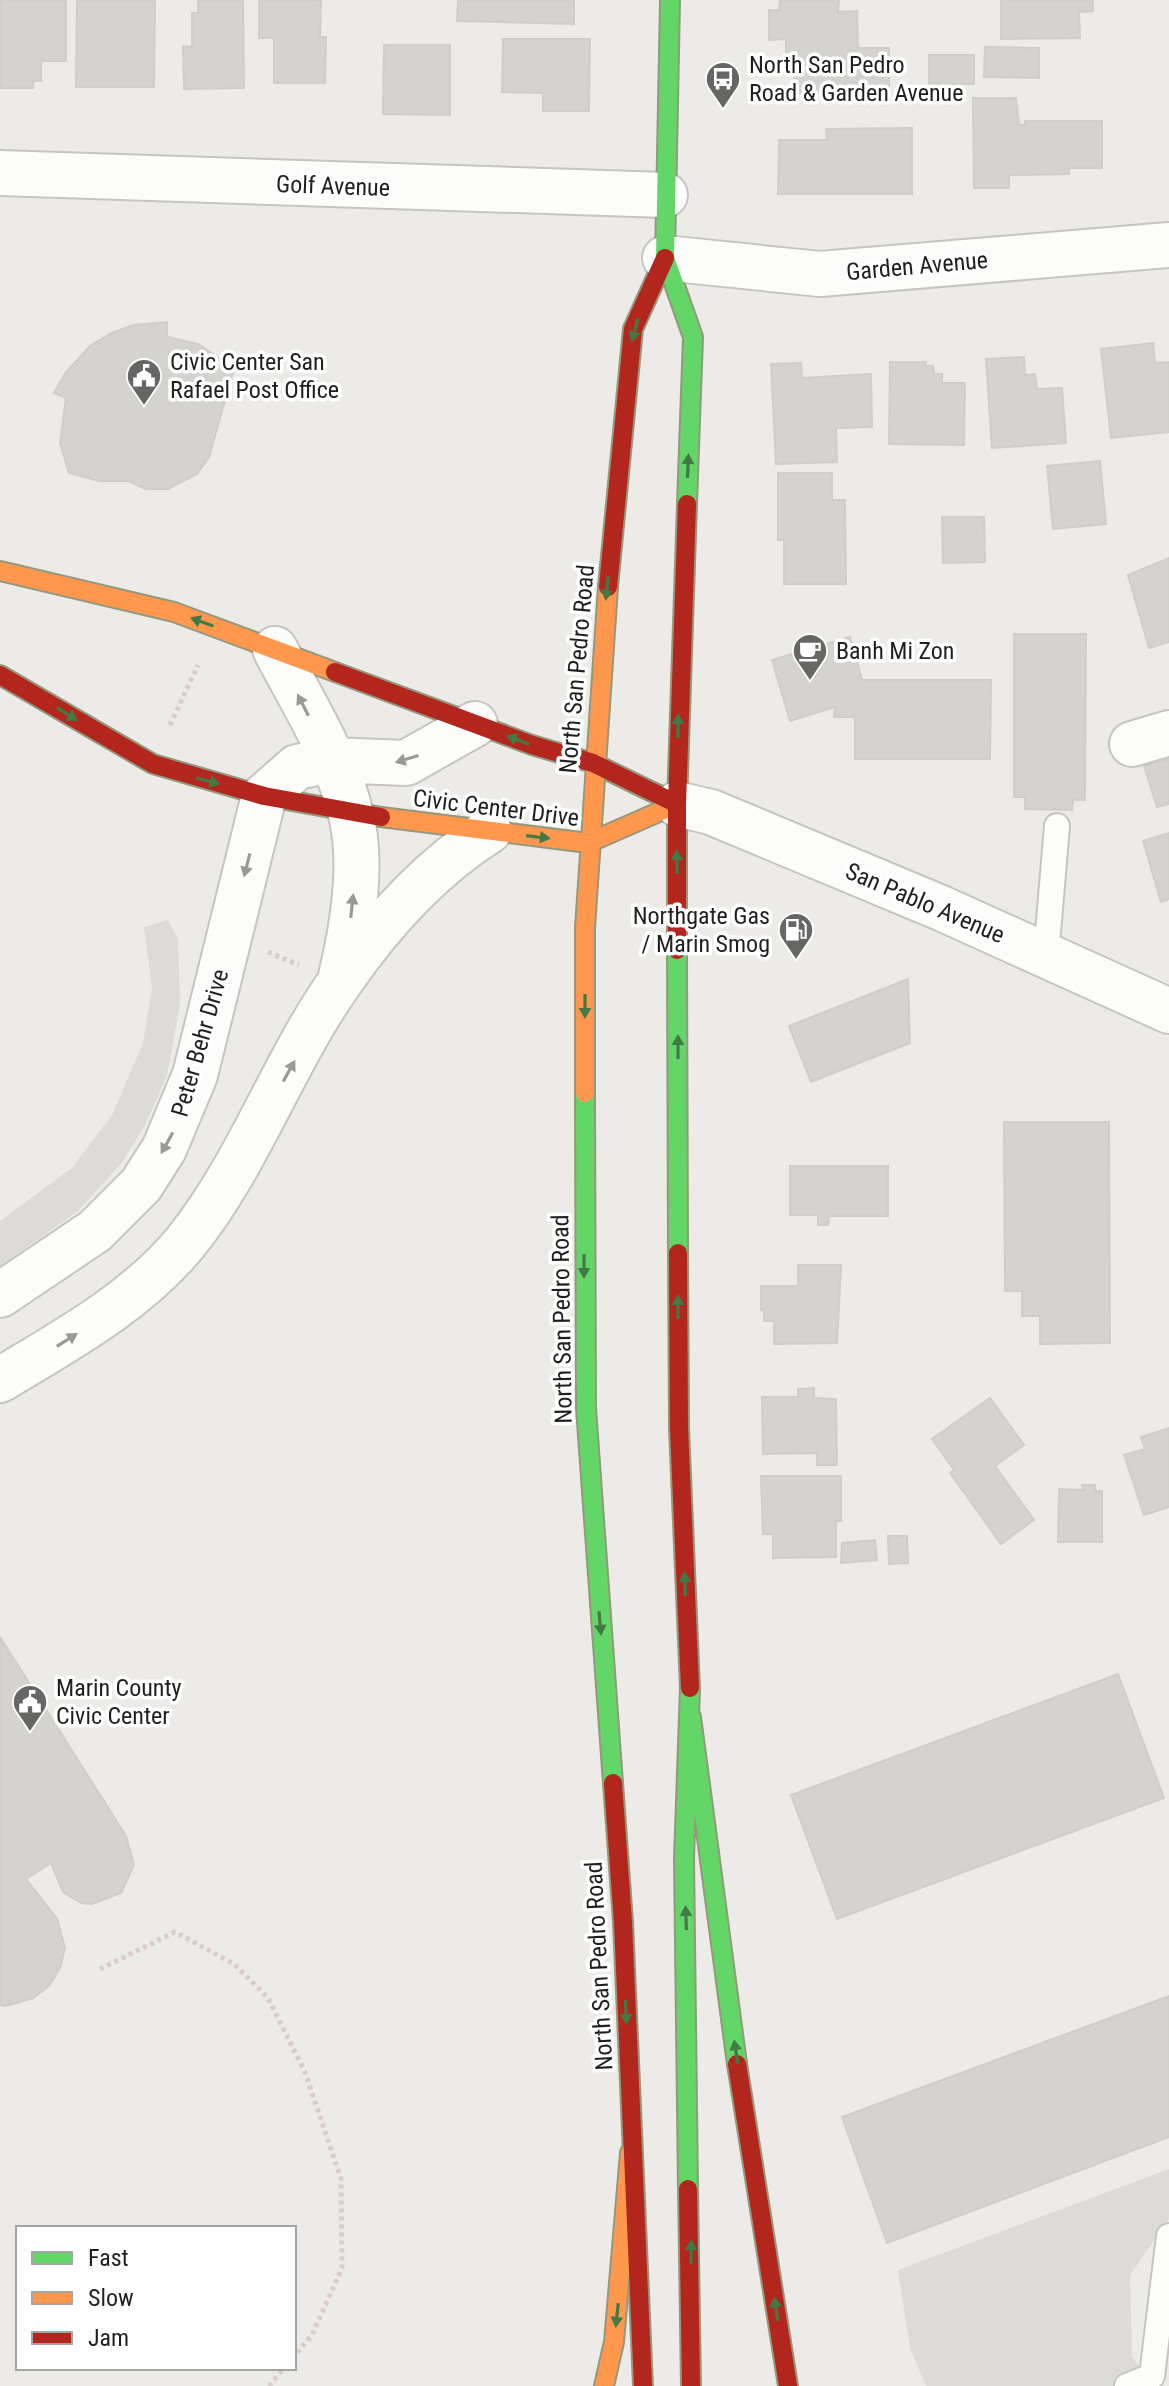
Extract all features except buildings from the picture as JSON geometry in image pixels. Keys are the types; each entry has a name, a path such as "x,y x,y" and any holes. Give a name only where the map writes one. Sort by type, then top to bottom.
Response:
{"main road":[{"name":"North San Pedro Road","path":"670,0 665,258 693,337 677,804 679,1443 691,1717 684,1858 691,2386"},
{"name":"North San Pedro Road","path":"643,2386 630,2153 623,1922 586,1408 585,928 593,763 633,329 665,258"},
{"path":"0,571 174,612 475,724 593,763 677,804"},
{"name":"Civic Center Drive","path":"0,675 153,764 264,796 351,813 588,843 677,804"},
{"path":"691,1717 731,2027 788,2386"},
{"path":"604,2386 616,2326 630,2153"}],"street":[{"name":"Golf Avenue","path":"0,173 665,195"},
{"name":"Garden Avenue","path":"665,258 820,274 1169,245"},
{"path":"0,1380 113,1309 143,1285 187,1240 225,1183 322,975 355,866 351,813 331,760 275,649"},
{"path":"264,796 297,767 331,760 406,763 475,724"},
{"name":"Peter Behr Drive","path":"0,1295 95,1231 141,1185 164,1149 195,1075 264,796"},
{"name":"San Pablo Avenue","path":"677,804 711,812 1169,1011"},
{"path":"322,975 463,848 489,831"}],"lane":[{"path":"1046,956 1057,826"},
{"path":"1127,2386 1152,2376 1169,2236"}],"path":[{"path":"165,736 201,658"},
{"path":"264,950 322,975"},
{"path":"100,1969 175,1932 234,1964 268,1998 293,2047 305,2072 341,2179 342,2268 312,2335 296,2354"},
{"path":"269,2386 282,2370"}],"shaded area":[{"path":"168,920 178,939 180,1003 167,1076 145,1125 121,1164 78,1211 0,1266 0,1221 72,1168 112,1115 143,1043 152,989 144,927"},
{"path":"1169,2169 1169,2219 1130,2275 1132,2357 1155,2386 926,2386 910,2348 898,2270"}],"traffic: fast":[{"path":"670,0 665,258 693,337 687,504"},
{"path":"677,950 678,1253"},
{"path":"585,1093 586,1408 613,1783"},
{"path":"688,2189 684,1858 690,1688"},
{"path":"691,1717 737,2064"}],"traffic: slow":[{"path":"0,571 174,612 335,672"},
{"path":"585,1093 585,928 608,587"},
{"path":"381,817 588,843 677,804"},
{"path":"604,2386 614,2342 630,2153"}],"traffic: jam":[{"path":"608,587 633,329 665,258"},
{"path":"677,950 677,804 687,504"},
{"path":"335,672 532,745 593,763 677,804"},
{"path":"0,675 153,764 264,796 381,817"},
{"path":"678,1253 679,1428 690,1688"},
{"path":"613,1783 623,1922 643,2386"},
{"path":"737,2064 788,2386"},
{"path":"688,2189 691,2386"}],"place":[{"name":"North San Pedro Road & Garden Avenue","path":"723,110"},
{"name":"Civic Center San Rafael Post Office","path":"144,407"},
{"name":"Banh Mi Zon","path":"810,682"},
{"name":"Northgate Gas / Marin Smog","path":"796,961"},
{"name":"Marin County Civic Center","path":"30,1733"}]}
